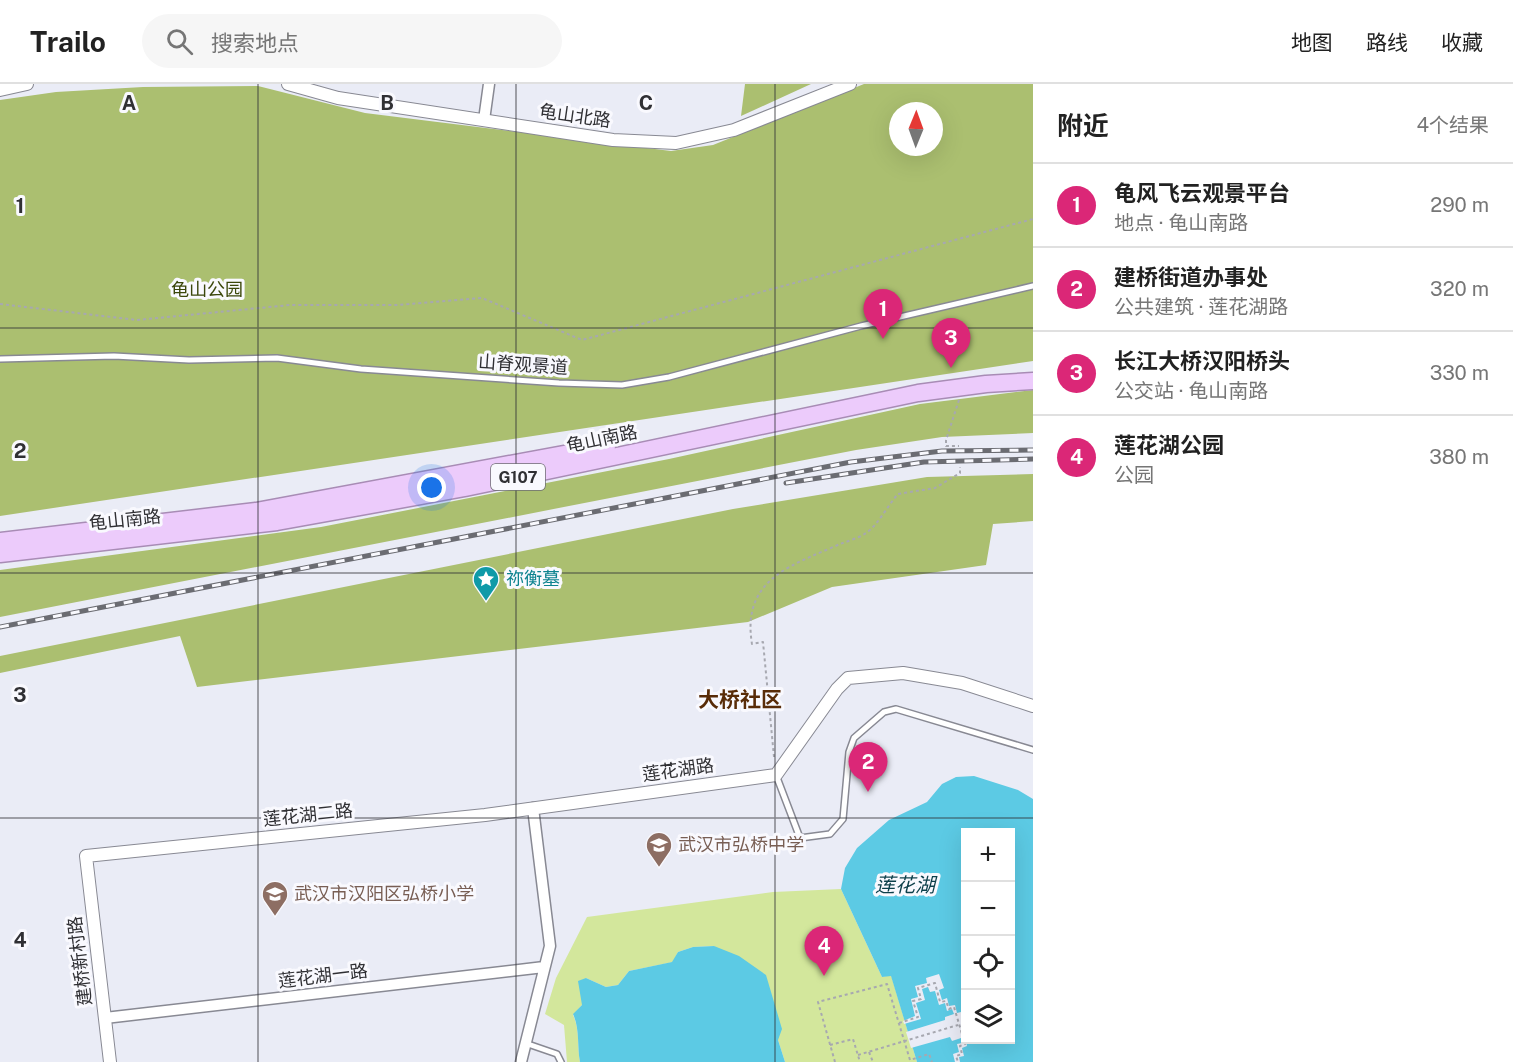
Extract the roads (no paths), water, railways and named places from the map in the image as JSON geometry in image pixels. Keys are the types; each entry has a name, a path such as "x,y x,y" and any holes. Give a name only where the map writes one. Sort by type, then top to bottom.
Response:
{"highway":[{"name":"龟山南路","path":"0,541 255,511 350,496 926,385 1033,373"},
{"name":"龟山南路","path":"0,554 277,522 465,488 805,415 973,385 1033,381"}],"street":[{"path":"0,90 27,84"},
{"name":"龟山北路","path":"288,84 338,98 613,140 676,143 734,130 850,84"},
{"path":"484,120 489,84"},
{"path":"776,775 848,678 903,673 962,683 1033,706"},
{"name":"莲花湖路","path":"533,808 776,775"},
{"path":"521,1062 550,946 533,808"},
{"name":"莲花湖二路","path":"86,856 533,808"},
{"name":"建桥新村路","path":"86,856 110,1062"},
{"name":"莲花湖一路","path":"105,1018 544,967"}],"lane":[{"name":"山脊观景道","path":"0,359 114,356 189,360 277,358 361,369 559,383 622,385 669,377 871,323 1033,286"},
{"path":"776,775 800,838 830,834 843,819 849,752 854,738 884,712 896,709 1033,750"},
{"path":"524,1043 557,1054 561,1062"}],"water":[{"name":"莲花湖","path":"974,776 1018,790 1033,799 1033,1062 917,1062 891,976 882,977 841,889 845,868 857,848 889,820 927,802 942,784 956,777"},
{"path":"714,946 739,956 766,975 782,1029 778,1040 785,1062 580,1062 578,1032 573,1014 582,1005 578,981 586,978 606,987 618,985 629,971 672,962 678,952 693,947"}],"railway":[{"path":"0,627 851,462 942,451 1033,450"},
{"path":"786,483 924,462 1033,459"}],"place":[{"name":"龟风飞云观景平台","path":"883,339"},
{"name":"长江大桥汉阳桥头","path":"951,368"},
{"name":"祢衡墓","path":"486,602"},
{"name":"建桥街道办事处","path":"868,792"},
{"name":"武汉市弘桥中学","path":"659,868"},
{"name":"武汉市汉阳区弘桥小学","path":"275,917"},
{"name":"莲花湖公园","path":"824,976"}],"district":[{"name":"大桥社区","path":"740,700"}],"park label":[{"name":"龟山公园","path":"207,290"}]}
